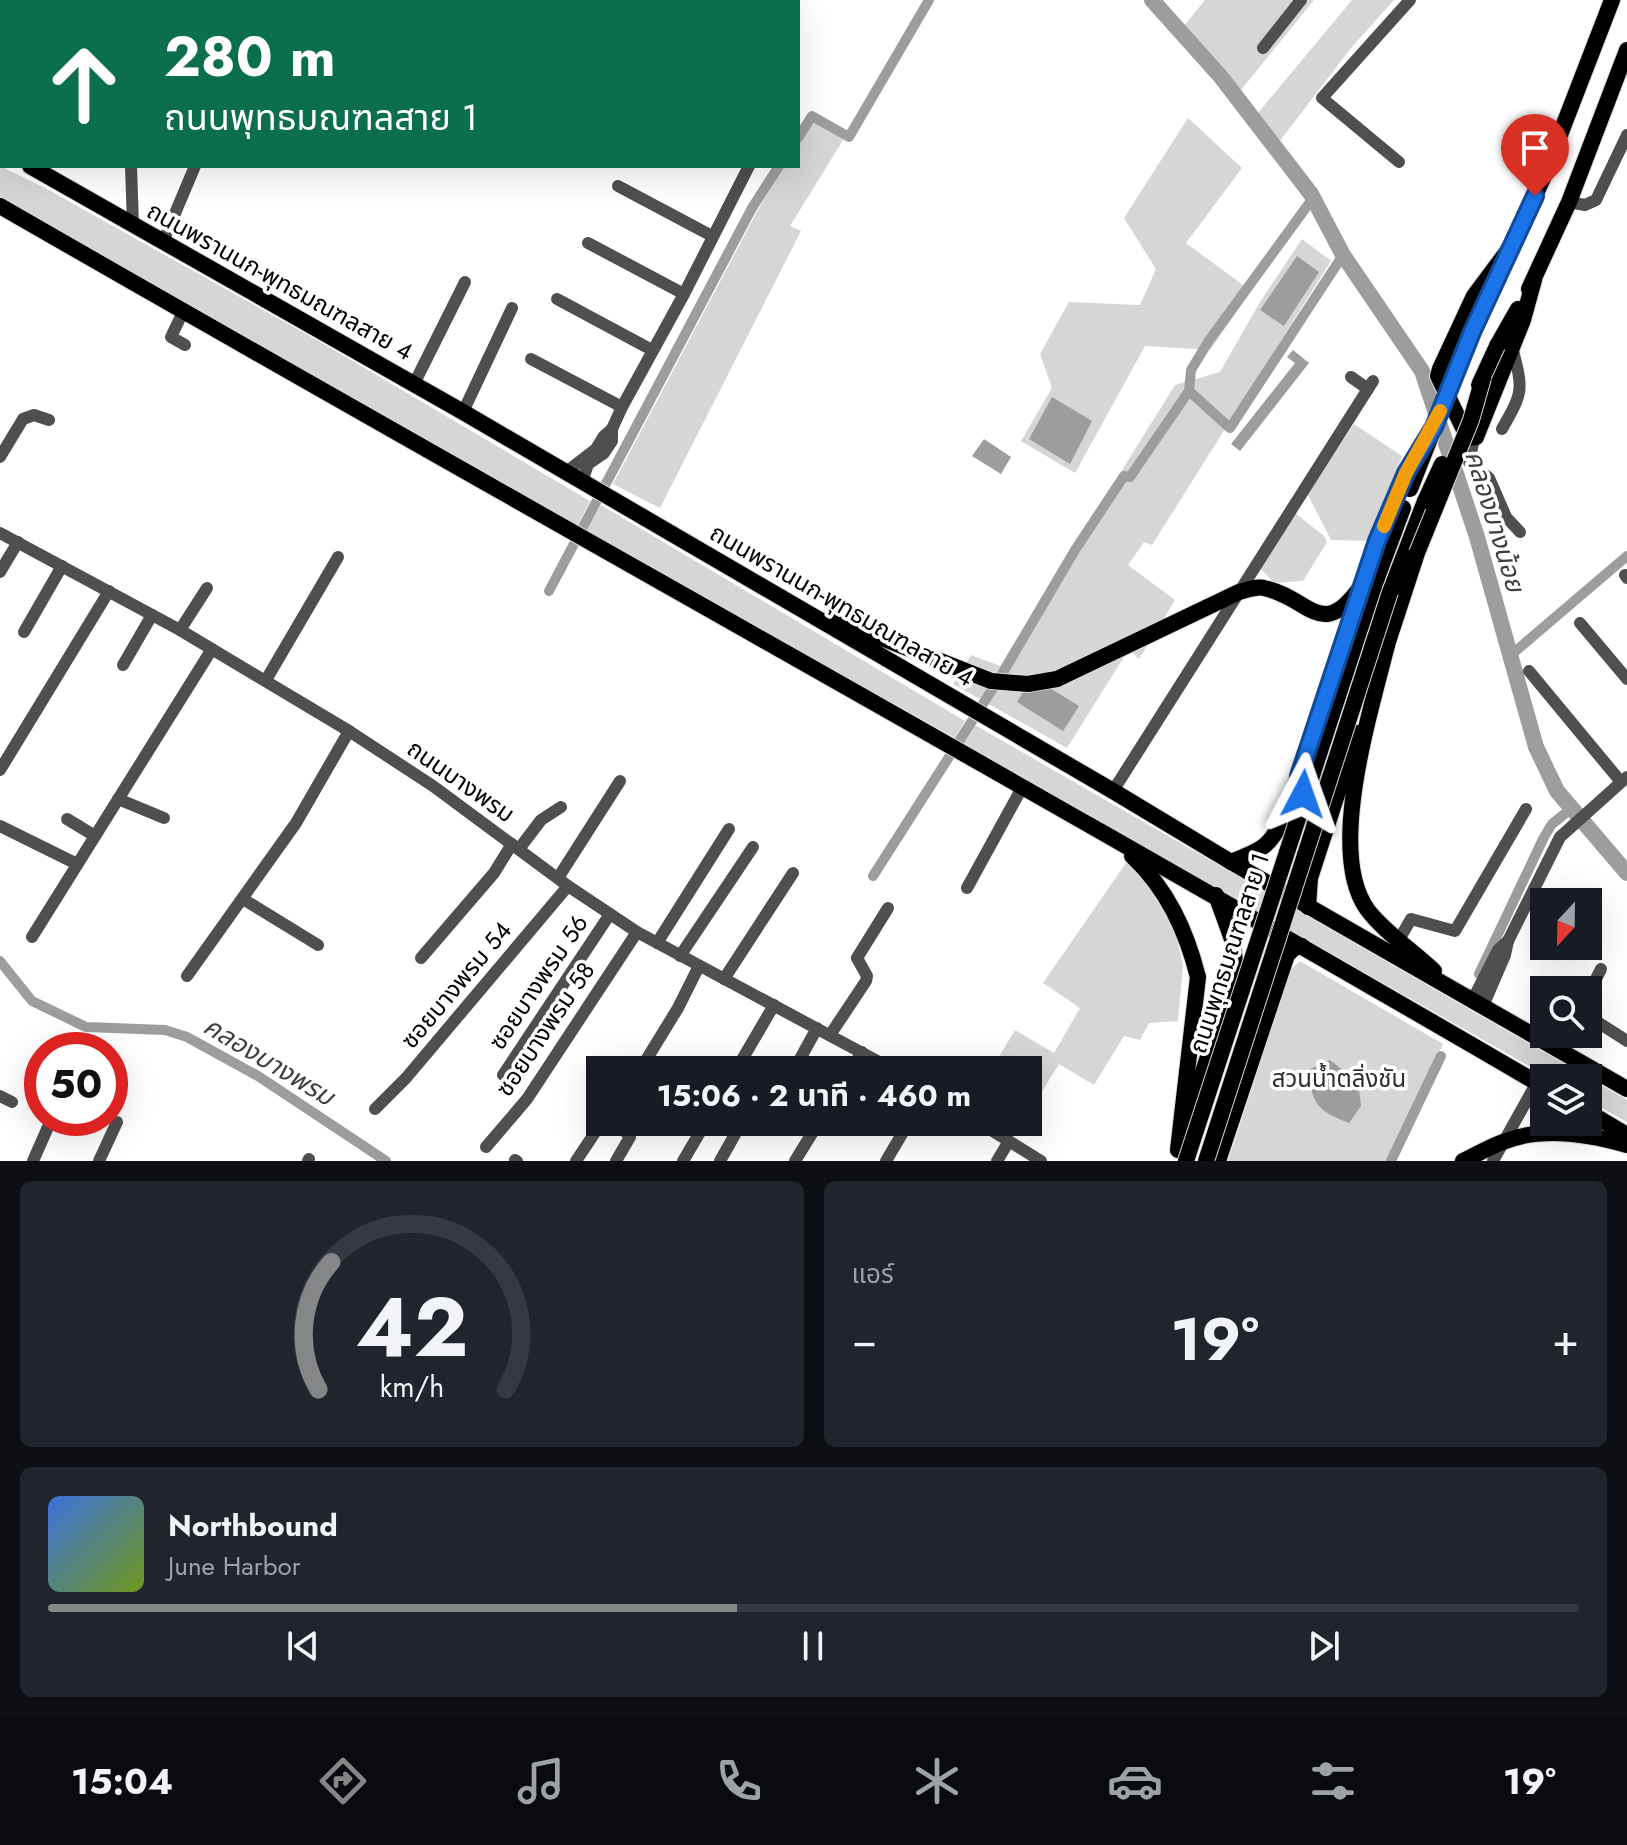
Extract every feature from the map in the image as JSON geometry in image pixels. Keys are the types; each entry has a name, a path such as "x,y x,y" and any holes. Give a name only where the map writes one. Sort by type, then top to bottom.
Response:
{"main road":[{"name":"ถนนพุทธมณฑลสาย 1","path":"1206,1161 1408,481 1544,176 1612,0"},
{"name":"ถนนพุทธมณฑลสาย 1","path":"1179,1157 1375,587 1425,501 1483,378 1504,347 1569,202 1627,50"},
{"name":"ถนนพรานนก-พุทธมณฑลสาย 4","path":"33,168 463,412 1308,907 1627,1089"},
{"path":"0,206 1216,895 1530,1079"},
{"path":"1504,347 1474,439 1467,437 1438,376 1474,296 1515,241"},
{"path":"1308,907 1310,878 1336,797 1417,553 1471,420 1483,378"},
{"path":"781,598 997,682 1028,684 1057,679 1239,592 1263,587 1314,611 1330,614 1375,587"},
{"path":"1231,862 1262,850 1276,835 1375,587"},
{"path":"1387,645 1365,737 1349,832 1356,889 1367,908 1399,939 1471,1000"},
{"path":"1299,776 1301,789 1307,797 1321,802 1336,797"},
{"path":"1113,837 1152,874 1166,894 1192,953 1198,977 1179,1157"},
{"path":"1179,1157 1236,972 1233,942 1216,895"},
{"path":"1218,1161 1287,955 1294,948 1302,946"},
{"path":"1216,1029 1223,1022 1238,1020 1253,1034 1254,1049"},
{"path":"1602,1120 1627,1135"},
{"path":"1463,1161 1505,1141 1526,1135 1563,1133 1627,1145"}],"street":[{"path":"1263,48 1301,0"},
{"path":"1399,162 1322,98 1410,0"},
{"path":"1569,202 1585,205 1596,200 1627,135"},
{"path":"131,168 133,225"},
{"path":"163,242 194,168"},
{"path":"566,472 596,449 612,429 748,168"},
{"path":"618,186 712,236"},
{"path":"588,243 684,294"},
{"path":"414,384 465,282"},
{"path":"557,299 652,350"},
{"path":"463,412 512,308"},
{"path":"183,312 171,337 185,345"},
{"path":"1502,429 1520,398 1520,380 1504,347"},
{"path":"531,359 622,407"},
{"path":"1113,791 1370,385 1351,377"},
{"path":"0,457 23,419 34,415 49,420"},
{"path":"582,482 588,464 604,453 612,441 612,429"},
{"path":"1474,439 1469,462 1489,478 1506,517 1520,532"},
{"name":"ถนนบางพรม","path":"0,533 180,630 349,731 433,786 563,882 637,932 869,1056"},
{"path":"0,572 18,542"},
{"path":"266,680 338,557"},
{"path":"24,632 62,566"},
{"path":"180,630 207,588"},
{"path":"0,770 109,591"},
{"path":"123,665 152,615"},
{"path":"1580,623 1627,679"},
{"path":"32,937 212,649"},
{"path":"1471,1000 1498,950 1508,941 1560,837 1624,780 1529,671"},
{"path":"187,976 296,823 349,731"},
{"name":"ซอยบางพรม 54","path":"375,1109 406,1078 563,882 620,781"},
{"path":"967,888 1023,786"},
{"path":"118,799 164,818"},
{"path":"421,958 515,846 541,820 561,807"},
{"path":"1391,954 1411,919 1452,930 1457,928 1526,809"},
{"path":"67,819 95,836"},
{"path":"0,826 77,864"},
{"path":"657,943 729,829"},
{"path":"680,956 753,847"},
{"path":"724,979 793,873"},
{"path":"243,899 318,945"},
{"path":"804,1056 866,981 867,976 857,958 888,908"},
{"name":"ซอยบางพรม 56","path":"503,1075 610,914"},
{"name":"ซอยบางพรม 58","path":"486,1147 527,1099 637,932"},
{"path":"649,1056 699,966"},
{"path":"1598,976 1601,969"},
{"path":"744,1056 774,1005"},
{"path":"1602,1025 1627,1041"},
{"path":"808,1056 823,1031"},
{"path":"860,1056 862,1052"},
{"path":"1493,1161 1530,1101"},
{"path":"33,1161 44,1136"},
{"path":"99,1161 111,1136"},
{"path":"576,1161 593,1136"},
{"path":"616,1161 629,1136"},
{"path":"683,1161 698,1136"},
{"path":"720,1161 734,1136"},
{"path":"795,1161 810,1136"},
{"path":"886,1161 901,1136"},
{"path":"1001,1136 1041,1161"},
{"path":"997,1161 1009,1141"}],"green space":[{"path":"1205,0 1314,0 1241,90 1184,26"},
{"path":"1352,0 1394,0 1351,48 1279,142 1257,114"},
{"path":"813,118 845,137 790,226 801,231 660,508 613,484 759,208 783,168 800,168 800,140"},
{"path":"1188,118 1242,168 1186,243 1251,291 1210,350 1145,346 1075,473 1021,441 1052,388 1040,354 1069,302 1140,305 1156,269 1124,218"},
{"path":"0,168 4,168 317,340 590,501 577,526 0,197"},
{"path":"1302,239 1331,261 1152,545 1144,542 1128,565 1175,600 1139,659 1129,649 1067,748 953,684 971,655 1000,666 1175,385 1220,372 1260,302"},
{"path":"1354,424 1402,456 1371,541 1331,540 1307,493"},
{"path":"601,505 965,721 955,738 585,532"},
{"path":"1295,513 1324,536 1327,542 1303,581 1274,583 1259,567"},
{"path":"975,725 1530,1044 1530,1048 1537,1048 1564,1064 1530,1064 1530,1067 963,744"},
{"path":"1128,860 1152,874 1174,928 1183,965 1178,1021 1149,1023 1140,1040 1124,1036 1094,1085 1059,1064 1042,1091 1042,1056 999,1056 1015,1030 1054,1053 1080,1008 1043,983"},
{"name":"สวนน้ำตลิ่งชัน","path":"1300,961 1443,1044 1387,1161 1228,1161 1291,969"},
{"path":"1602,1086 1627,1100 1627,1122 1602,1108"}],"shaded area":[{"path":"1297,256 1319,272 1284,326 1260,310"},
{"path":"1293,350 1309,363 1240,451 1231,444 1295,363 1287,357"},
{"path":"1052,397 1092,421 1070,464 1029,439"},
{"path":"984,439 1011,457 1001,474 972,456"},
{"path":"1032,677 1079,706 1063,731 1017,702"},
{"path":"1330,1060 1358,1082 1361,1106 1349,1123 1323,1110 1312,1092 1306,1071"}],"waterway":[{"path":"800,135 812,116 849,137 929,0"},
{"name":"คลองบางน้อย","path":"1152,0 1221,77 1311,194 1343,255 1422,371 1477,537 1536,747 1557,791 1627,873"},
{"path":"549,591 752,208 778,168"},
{"path":"1189,391 1191,370 1208,342 1313,198"},
{"path":"873,876 1124,476 1130,477 1189,391 1230,428 1343,255"},
{"path":"1511,655 1627,556"},
{"path":"1479,974 1544,837 1552,824 1572,808"},
{"name":"คลองบางพรม","path":"0,961 32,1001 86,1027 165,1030 187,1037 258,1076 386,1161"},
{"path":"1391,1161 1441,1056"}],"slow traffic":[{"path":"1384,526 1406,473 1434,427 1440,411"}],"route":[{"path":"1303,794 1299,776 1377,541 1406,473 1434,427 1472,332 1535,196"}]}
